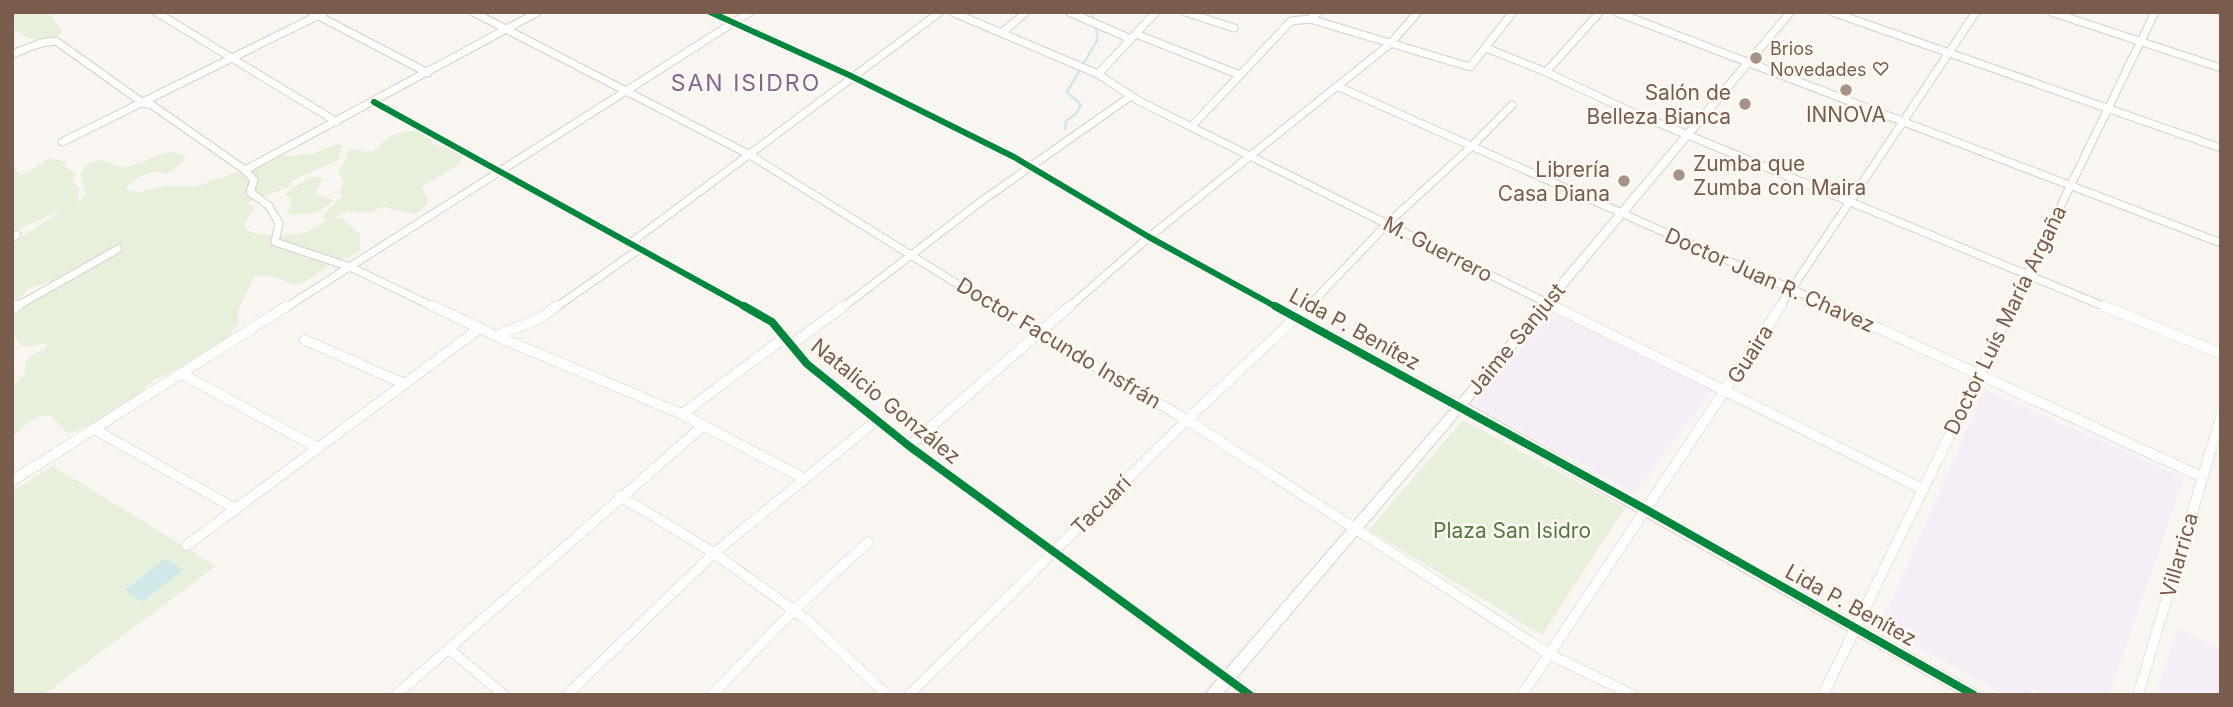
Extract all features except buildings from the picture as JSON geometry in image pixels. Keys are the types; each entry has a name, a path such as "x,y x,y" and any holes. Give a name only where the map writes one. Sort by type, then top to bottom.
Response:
{"main road":[{"name":"Jaime Sanjust","path":"1212,695 1460,407 1790,12"}],"street":[{"path":"156,12 337,122"},
{"name":"Doctor Facundo Insfrán","path":"473,12 750,155 915,254 1037,333 1187,420 1549,654 1633,695"},
{"path":"245,170 538,12"},
{"name":"Lida P. Benítez","path":"710,12 855,78 1031,167 1149,237 1647,510 1974,695"},
{"path":"12,481 750,12"},
{"path":"632,242 940,12"},
{"name":"M. Guerrero","path":"952,12 1098,74 1131,96 1191,127 1923,489"},
{"path":"1002,33 1026,12"},
{"path":"1069,12 1240,75"},
{"path":"1098,74 1156,12"},
{"path":"1185,12 1234,28"},
{"path":"1310,19 1319,12"},
{"path":"909,446 1149,237 1390,44 1418,12"},
{"path":"1191,127 1291,21 1310,19 1470,67 1513,12"},
{"path":"1546,72 1574,44 1576,35 1600,12"},
{"path":"1616,12 2221,243"},
{"path":"1832,12 2221,148"},
{"name":"Guaira","path":"1522,695 1976,12"},
{"path":"2050,12 2221,68"},
{"name":"Doctor Luís María Argaña","path":"1823,695 2155,12"},
{"path":"62,142 318,13 428,72"},
{"path":"12,54 41,43 56,41 143,103 152,105 245,170 254,180 250,192 256,200 269,206 279,223 275,242 350,267 496,336 682,414 805,479"},
{"path":"1486,48 1546,72 1627,110 2221,354"},
{"name":"Doctor Juan R. Chavez","path":"1337,86 1793,289 2202,477"},
{"path":"682,414 915,254 983,200 1131,96"},
{"name":"Natalicio González","path":"374,102 632,242 772,322 807,364 909,446 1250,695"},
{"name":"Tacuarí","path":"909,695 1187,420 1297,318 1387,224 1472,146 1512,105"},
{"path":"496,336 540,318 641,247"},
{"path":"12,310 118,249"},
{"path":"187,545 480,328"},
{"path":"306,340 405,384"},
{"path":"182,374 318,448"},
{"name":"Villarrica","path":"2138,695 2221,416"},
{"path":"567,695 714,553 877,420"},
{"path":"396,695 703,426"},
{"path":"94,429 236,509"},
{"path":"620,496 714,553 794,610 887,695"},
{"path":"712,695 794,610 868,542"},
{"path":"450,650 504,695"}],"shaded area":[{"path":"1552,313 1712,391 1634,493 1474,405"},
{"path":"1985,389 2184,478 2109,695 2047,695 2032,688 2030,695 2004,695 1880,626"},
{"path":"2178,628 2221,650 2221,695 2156,695"}],"green space":[{"path":"12,12 48,12 62,32 55,39 29,39 12,28"},
{"path":"423,130 432,135 432,144 463,151 465,155 450,170 422,187 428,200 427,205 416,214 384,207 367,213 348,211 333,218 341,217 360,235 360,250 356,253 333,262 313,277 294,285 271,276 254,277 238,311 238,323 224,342 182,367 153,380 133,400 123,403 112,414 76,431 67,432 53,418 42,416 30,422 12,439 12,388 27,371 24,370 27,359 45,348 47,343 27,347 20,345 16,337 12,336 12,308 90,263 29,289 17,301 12,302 12,243 64,209 12,232 12,162 20,176 50,158 66,162 66,167 77,174 72,179 80,189 78,202 86,193 80,175 87,166 97,161 124,167 161,154 184,155 185,160 167,174 144,175 125,189 141,192 167,186 197,186 237,172 254,170 282,156 313,154 336,144 343,146 338,160 292,181 290,186 247,203 255,208 244,224 248,231 291,235 309,231 331,220 322,216 342,197 339,193 344,183 338,169 347,160 345,153 352,149 373,150 393,135"},
{"path":"309,178 323,179 315,194 333,200 318,211 287,215 292,200 285,194"},
{"name":"Plaza San Isidro","path":"1463,420 1625,508 1542,635 1369,530"},
{"path":"53,466 216,566 43,695 12,695 12,492"}],"water":[{"path":"166,558 183,570 142,602 125,590"}],"waterway":[{"path":"1065,129 1066,121 1076,114 1081,105 1067,92 1098,39 1092,12"}],"cycle path":[{"path":"710,12 849,75 1014,157 1149,237 1647,510 1974,695"},
{"path":"374,102 632,242 772,322 807,364 909,446 1250,695"}],"place":[{"name":"Brios Novedades ♡","path":"1756,58"},
{"name":"INNOVA","path":"1846,90"},
{"name":"Salón de Belleza Bianca","path":"1745,104"},
{"name":"Zumba que Zumba con Maira","path":"1679,175"},
{"name":"Librería Casa Diana","path":"1624,181"}],"district":[{"name":"SAN ISIDRO","path":"746,83"}]}
